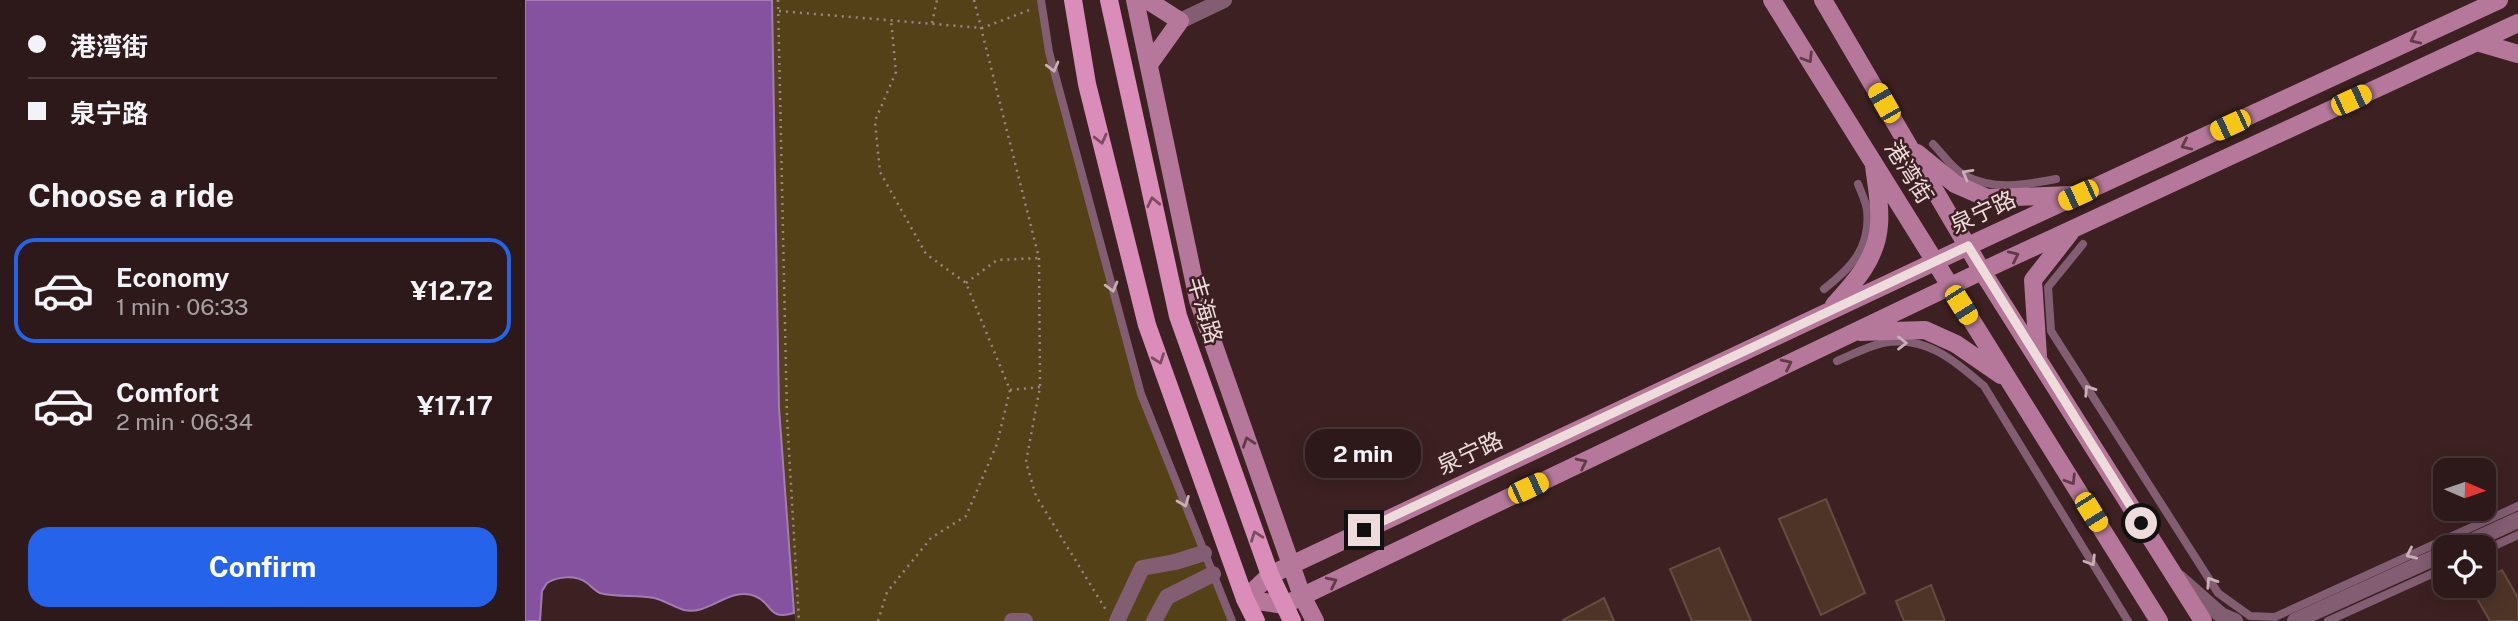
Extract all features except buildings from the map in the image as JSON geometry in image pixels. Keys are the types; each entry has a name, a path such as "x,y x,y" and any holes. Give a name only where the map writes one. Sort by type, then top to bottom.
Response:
{"main road":[{"path":"1073,0 1087,84 1147,325 1245,599 1256,621"},
{"name":"丰海路","path":"1109,0 1178,316 1270,575 1288,613"}],"street":[{"path":"1135,0 1198,300 1302,596 1315,621"},
{"path":"1147,0 1180,21"},
{"path":"1150,63 1180,21 1224,0"},
{"name":"港湾街","path":"1772,0 2159,621"},
{"name":"港湾街","path":"1823,0 1982,271 2203,621"},
{"path":"2458,19 2463,0"},
{"name":"泉宁路","path":"1245,599 1270,575 1291,564 2499,0"},
{"path":"1245,599 1288,613 1302,596 1949,286 2078,236 2518,23"},
{"path":"2477,42 2518,54"},
{"path":"1908,145 1955,184 1987,198 2078,195"},
{"path":"1826,313 1857,280 1874,251 1879,225 1874,162"},
{"path":"2038,359 2033,280 2078,236"},
{"path":"1853,332 1925,330 1957,344 2009,381"},
{"path":"2485,535 2518,520"},
{"path":"1111,615 1142,568 1204,553"},
{"path":"2295,621 2433,558"},
{"path":"2170,570 2221,615 2235,621"},
{"path":"1154,621 1167,597 1213,573"},
{"path":"2146,600 2147,621"},
{"path":"1013,621 1025,621"}],"lane":[{"path":"1041,2 1049,52 1141,394 1232,621"},
{"path":"1933,144 1962,174 1991,185 2021,186 2056,179"},
{"path":"1823,289 1849,270 1864,244 1867,210 1858,184"},
{"path":"2078,236 2048,287 2051,331 2218,593 2250,616 2275,617 2518,506"},
{"path":"1837,361 1883,343 1921,343 1956,362 1984,386 2129,621"},
{"path":"2496,545 2518,536"},
{"path":"2327,621 2433,573"}],"path":[{"path":"778,0 787,417 799,621"},
{"path":"932,23 937,0"},
{"path":"974,0 1039,258 1040,387 1026,462 1036,496 1111,615"},
{"path":"779,11 982,28 1041,2"},
{"path":"879,621 887,592 931,538 966,516 997,444 1010,390 966,283 926,254 880,172 875,121 896,72 891,20"},
{"path":"966,283 997,260 1039,258"},
{"path":"1010,390 1040,387"}],"shaded area":[{"path":"525,0 772,0 779,408 794,613 779,615 761,599 746,594 736,595 702,609 684,610 654,598 600,593 583,580 567,577 547,583 542,591 540,621 525,621"},
{"path":"772,0 1041,0 1049,52 1141,394 1232,621 795,621 779,408"}],"route":[{"path":"1364,530 1968,246 2141,523"}]}
